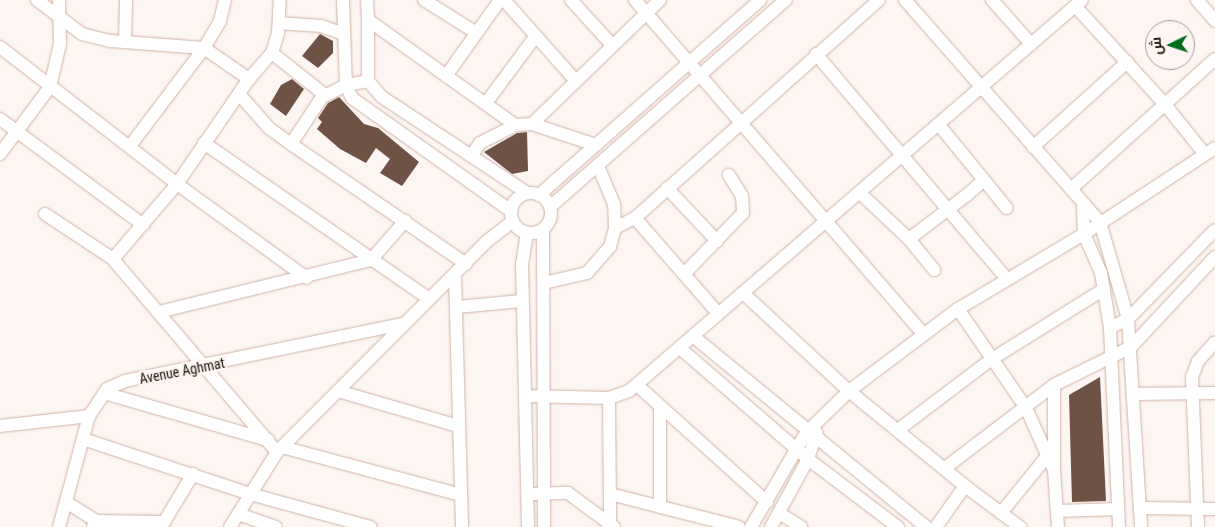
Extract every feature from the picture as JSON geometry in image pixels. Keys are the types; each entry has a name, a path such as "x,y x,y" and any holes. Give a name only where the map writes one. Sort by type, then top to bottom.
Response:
{"street":[{"path":"37,0 82,34 125,42 204,48 249,79"},
{"path":"0,154 50,87 59,52 60,0"},
{"path":"125,42 126,0"},
{"path":"130,146 204,48 220,21 225,0"},
{"path":"113,259 177,184 249,79 272,53 279,23 280,0"},
{"path":"343,0 346,85 356,102 512,216 527,233"},
{"path":"367,0 368,81 375,92 470,156 533,194 550,207"},
{"path":"424,0 475,32"},
{"path":"446,76 475,32 500,0"},
{"path":"504,0 575,80"},
{"path":"571,0 611,44"},
{"path":"635,0 702,74 922,333"},
{"path":"532,124 611,44 660,0"},
{"path":"230,527 280,449 403,324 455,276 512,216 516,200 533,194 596,145 759,0"},
{"path":"544,527 541,397 544,283 543,229 550,218 550,207 786,0"},
{"path":"615,228 635,218 741,120 879,0"},
{"path":"905,0 1032,147 1071,189 1083,206 1100,222 1128,319 1141,527"},
{"path":"992,0 1030,44"},
{"path":"1197,0 1215,22"},
{"path":"525,396 609,398 637,385 681,349 718,314 903,157 1079,3 1127,62 1210,150 1084,234 1007,279 922,333 849,391 819,422 811,437 808,459 771,527"},
{"path":"368,20 515,125"},
{"path":"279,23 321,26 344,34"},
{"path":"486,103 535,37"},
{"path":"0,47 177,184 307,278"},
{"path":"272,53 325,94"},
{"path":"816,54 1007,279"},
{"path":"1071,189 1163,102 1215,59"},
{"path":"1032,147 1127,62"},
{"path":"291,144 311,110 325,94 346,85 368,81"},
{"path":"239,94 269,128 466,264"},
{"path":"0,119 143,225"},
{"path":"470,156 480,143 515,125 532,124 596,145"},
{"path":"939,125 1008,208"},
{"path":"204,143 429,299"},
{"path":"544,283 587,273 603,260 615,228 609,185 598,166"},
{"path":"684,274 741,218 744,206 729,175"},
{"path":"909,239 984,180"},
{"path":"667,188 717,241"},
{"path":"860,193 909,239 934,270"},
{"path":"1083,206 1084,234 1096,257 1104,289 1110,328 1119,527"},
{"path":"44,214 113,259 204,368 268,440 280,449 461,495"},
{"path":"635,218 718,314"},
{"path":"159,312 307,278 371,260 405,222"},
{"path":"527,233 543,229"},
{"path":"1110,328 1128,319 1215,230"},
{"path":"527,233 522,263 522,301 528,527"},
{"path":"945,468 1054,385 1110,355 1131,347 1215,258"},
{"path":"455,276 462,527"},
{"path":"898,430 992,359 1104,289"},
{"path":"743,293 849,391 965,486 1020,527"},
{"path":"457,308 522,301"},
{"path":"958,309 1026,408 1054,470"},
{"name":"Avenue Aghmat","path":"59,527 89,416 104,393 125,381 204,368 403,324"},
{"path":"694,337 811,437 926,527"},
{"path":"1198,527 1192,393 1193,368 1215,342"},
{"path":"681,349 808,459 889,524"},
{"path":"637,385 767,502"},
{"path":"1054,385 1054,470 1058,527"},
{"path":"338,392 458,426"},
{"path":"104,393 268,440"},
{"path":"1134,394 1215,393"},
{"path":"609,398 612,525"},
{"path":"660,406 660,507"},
{"path":"0,426 89,416"},
{"path":"751,527 767,502 796,448 811,437"},
{"path":"83,439 250,494 371,527"},
{"path":"1001,513 1048,455"},
{"path":"66,502 94,524 163,525 193,474"},
{"path":"936,527 965,486"},
{"path":"527,494 568,493 612,525"},
{"path":"610,494 739,527"},
{"path":"1140,508 1215,509"},
{"path":"1057,511 1118,509"},
{"path":"779,513 801,527"},
{"path":"238,514 276,527"}],"building":[{"path":"320,34 333,41 333,53 318,68 302,56"},
{"path":"292,79 304,89 286,116 270,104 281,85"},
{"path":"339,97 364,124 378,128 419,162 402,186 380,173 390,159 376,148 366,163 340,149 317,129 322,122 318,118 328,103"},
{"path":"527,132 528,171 512,174 484,152 517,133"},
{"path":"1100,377 1106,501 1072,502 1069,395"}]}
